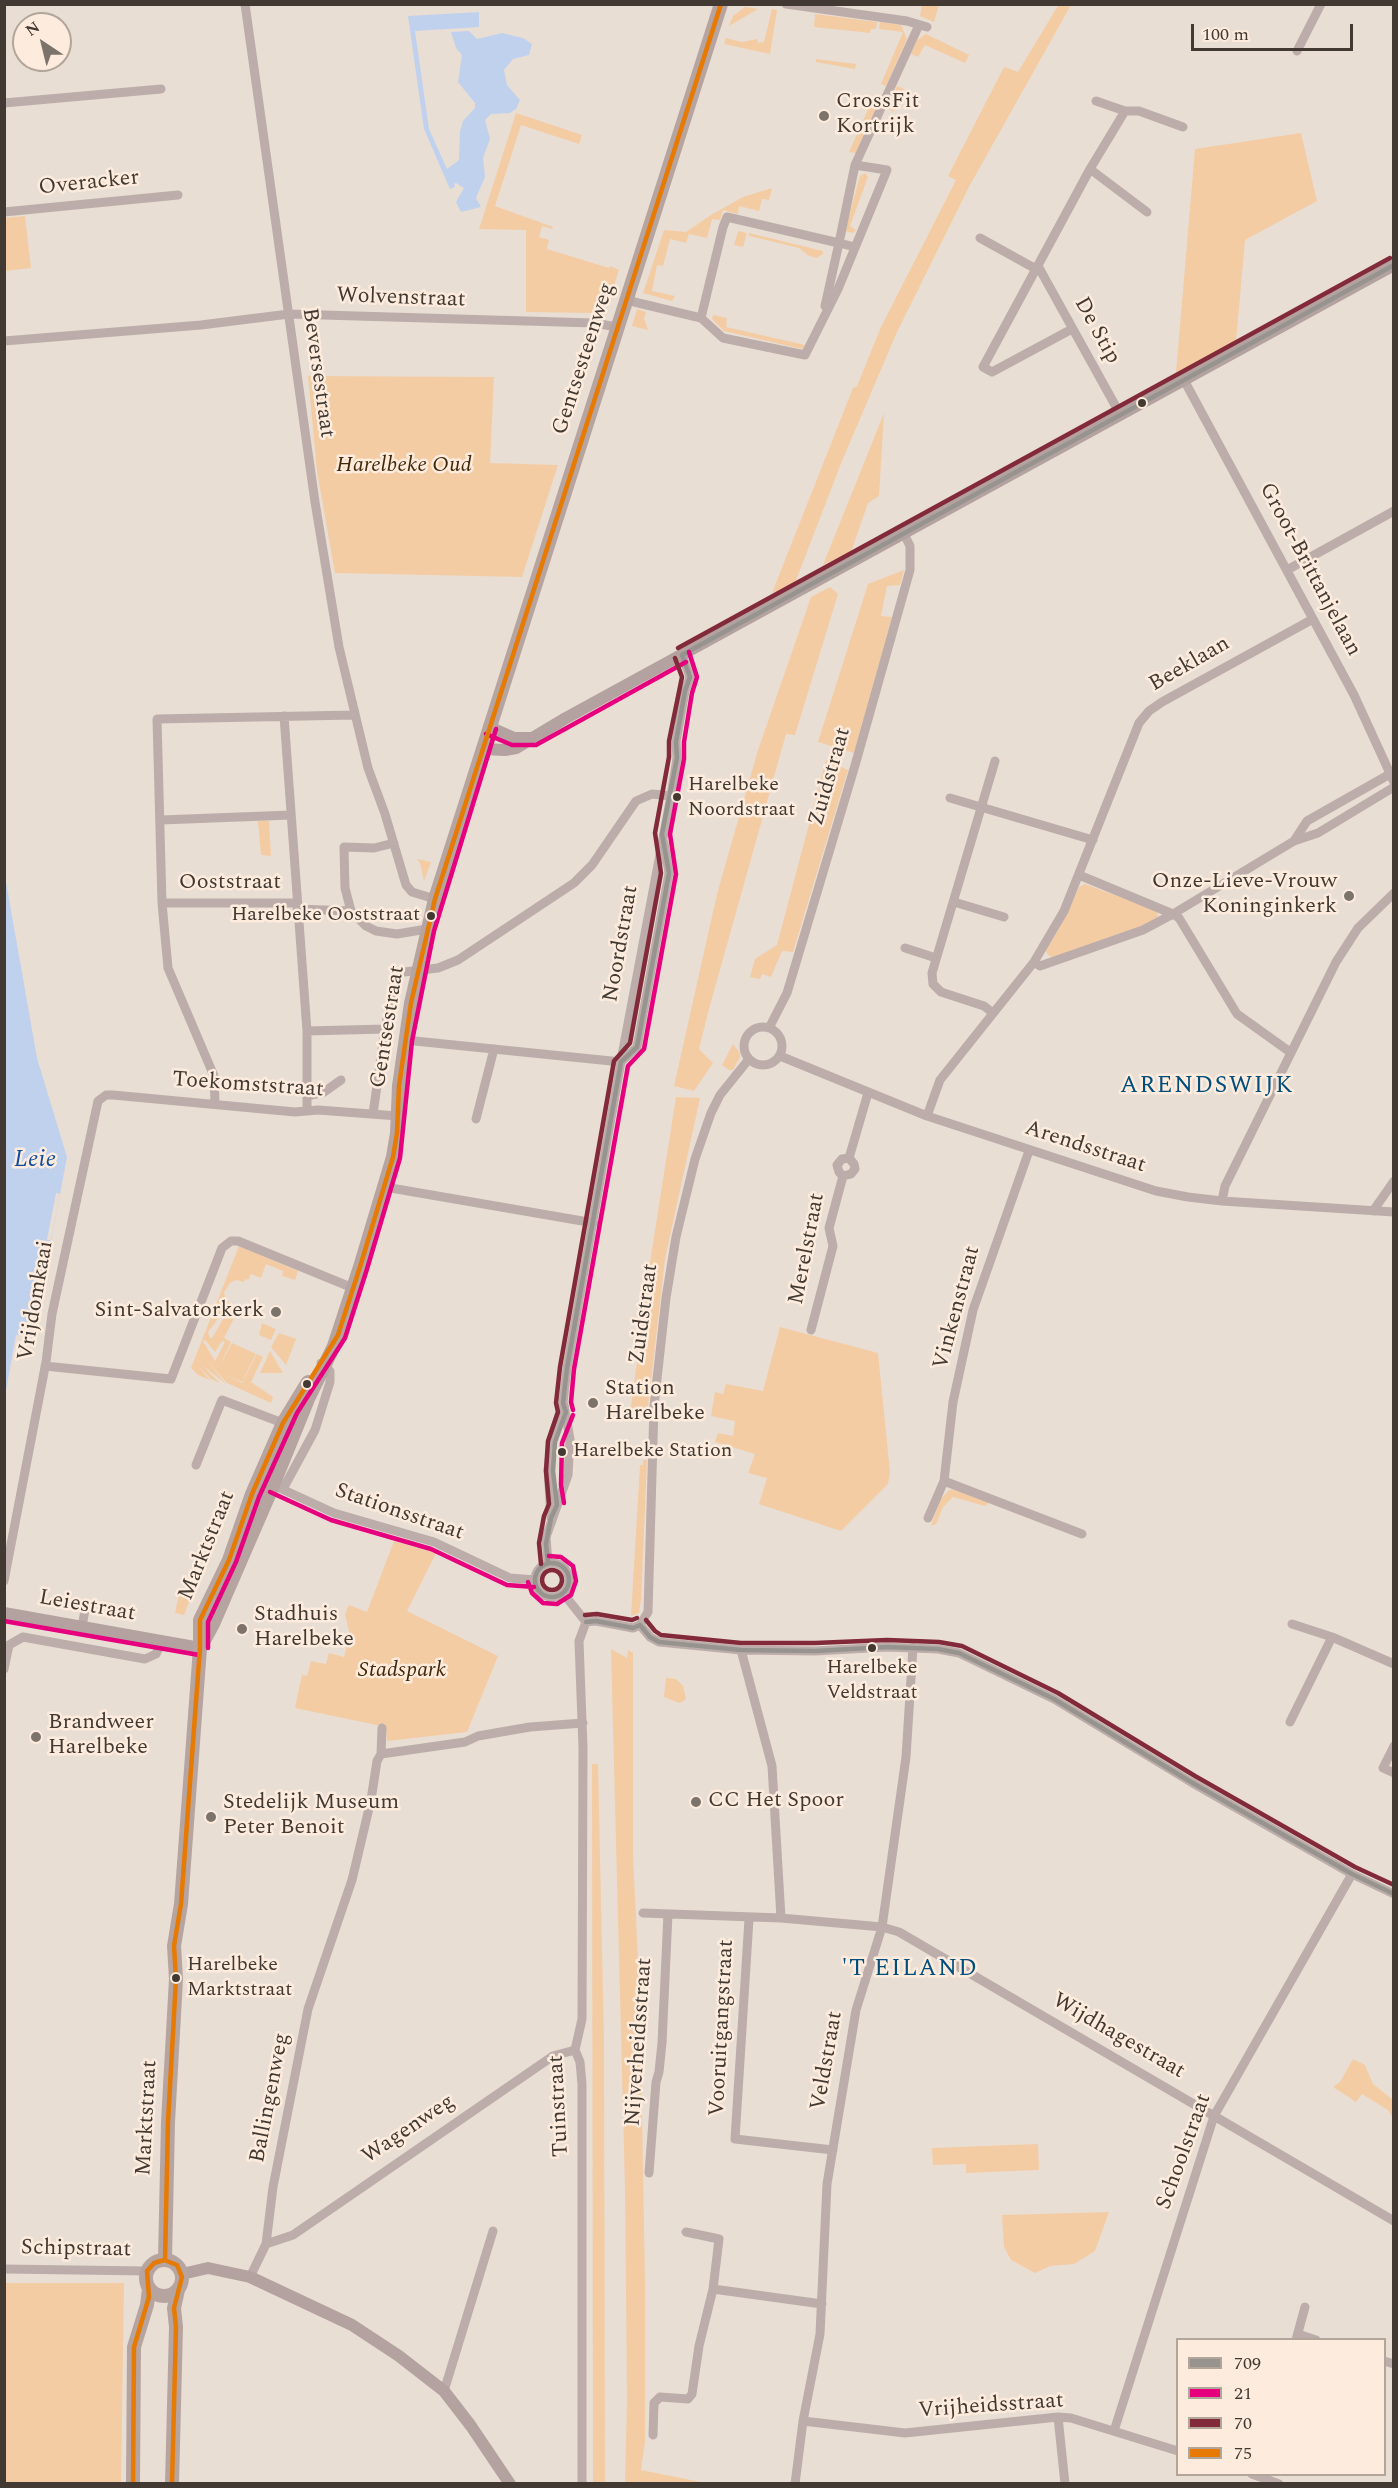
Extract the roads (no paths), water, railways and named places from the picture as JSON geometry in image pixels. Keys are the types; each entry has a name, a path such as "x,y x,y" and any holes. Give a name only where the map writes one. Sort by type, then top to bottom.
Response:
{"main road":[{"name":"Gentsesteenweg","path":"489,727 721,4"},
{"path":"482,749 516,748 1394,265"},
{"path":"489,727 514,738 534,738"},
{"name":"Gentsestraat","path":"266,1463 289,1426 338,1335 385,1187 393,1157 405,1040 427,929 489,727"},
{"name":"Gentsestraat","path":"278,1487 289,1426"},
{"name":"Marktstraat","path":"165,2260 167,2132 176,1979 176,1928 182,1894 200,1648 200,1620 230,1560 252,1494 266,1463"},
{"name":"Marktstraat","path":"200,1648 278,1487"},
{"name":"Leiestraat","path":"10,1614 82,1627 160,1645 200,1648"},
{"path":"133,2484 134,2347 147,2305 149,2289 146,2282 147,2271 154,2263 165,2260 177,2265 182,2274 174,2308 176,2327 172,2484"},
{"path":"182,2274 208,2268 250,2277 352,2325 399,2356 444,2391 510,2484"},
{"path":"149,2289 158,2295 165,2296 178,2290"}],"street":[{"name":"Beversestraat","path":"245,4 317,513 339,647 368,768 409,889 435,899"},
{"path":"786,4 907,21 923,26 855,165 822,321"},
{"path":"1298,51 1321,4"},
{"path":"4,103 161,88"},
{"path":"1096,100 1125,111 1140,111 1183,128"},
{"path":"1072,329 992,372 983,367 1090,169 1125,111"},
{"path":"626,300 701,318 723,338 805,355 855,247 887,170 855,165"},
{"path":"1090,169 1147,212"},
{"name":"Overacker","path":"4,212 178,195"},
{"path":"701,318 723,227 728,217 855,247"},
{"path":"980,238 1037,268"},
{"name":"De Stip","path":"1037,268 1120,414"},
{"name":"Wolvenstraat","path":"4,340 190,326 289,314 594,323 617,327"},
{"name":"Groot-Brittanjelaan","path":"1184,380 1354,695 1392,778"},
{"path":"1287,570 1394,511"},
{"name":"Zuidstraat","path":"769,1028 787,993 910,570 910,546 904,534"},
{"name":"Beeklaan","path":"927,1116 940,1080 1034,962 1064,910 1139,723 1149,711 1216,671 1314,619"},
{"name":"Noordstraat","path":"563,1403 567,1368 621,1062 637,1047 669,873 662,834 677,758 676,742 690,677 682,655"},
{"path":"215,1103 214,1076 168,969 162,903 157,719 354,715"},
{"path":"284,716 307,1030 307,1111"},
{"path":"993,1013 984,1006 941,992 933,984 932,973 995,760"},
{"path":"1294,842 1307,821 1392,778"},
{"path":"1034,962 1040,966 1143,930 1294,842 1318,833 1394,788"},
{"path":"373,1114 385,1029 396,973 402,970 418,972 438,968 458,960 574,883 592,865 636,801 652,794 671,796"},
{"path":"950,798 1093,840"},
{"path":"161,820 291,815"},
{"path":"394,843 374,848 344,847 345,888 351,911 366,926 376,931 397,934 427,929"},
{"path":"1079,875 1179,918 1237,1014 1290,1052"},
{"path":"1222,1201 1225,1186 1336,962 1358,928 1394,893"},
{"path":"954,902 1004,917"},
{"name":"Ooststraat","path":"162,903 297,906 351,911"},
{"path":"905,948 936,958"},
{"path":"759,1028 769,1028 781,1038 780,1056 765,1065 749,1059 745,1045 749,1035 759,1028"},
{"path":"307,1030 385,1029"},
{"path":"405,1040 621,1062"},
{"path":"476,1119 494,1048"},
{"name":"Arendsstraat","path":"780,1056 927,1116 1156,1191 1222,1201 1394,1212"},
{"name":"Zuidstraat","path":"640,1625 648,1612 652,1444 657,1370 676,1238 695,1159 711,1113 720,1095 749,1059"},
{"path":"308,1096 324,1092 341,1080"},
{"name":"Merelstraat","path":"811,1330 833,1246 829,1228 843,1176 851,1174 855,1168 849,1158 868,1093"},
{"name":"Toekomststraat","path":"98,1101 106,1095 113,1095 215,1103 225,1106 398,1116"},
{"name":"Vrijdomkaai","path":"4,1581 45,1366 52,1314 98,1101"},
{"name":"Vinkenstraat","path":"928,1518 944,1481 953,1402 973,1310 1029,1151"},
{"path":"1373,1210 1394,1181"},
{"path":"385,1187 594,1223"},
{"path":"45,1366 171,1379 222,1248 229,1242 238,1241 353,1288"},
{"path":"266,1463 268,1478 278,1487 319,1420 330,1382 330,1371 323,1364"},
{"path":"196,1465 222,1400 289,1426"},
{"path":"551,1518 564,1492 568,1475 570,1439 563,1403"},
{"path":"548,1563 546,1544 551,1518 548,1469 553,1434 563,1403"},
{"path":"944,1481 1082,1534"},
{"name":"Stationsstraat","path":"278,1487 334,1513 434,1542 510,1578 535,1580 538,1589 545,1596 563,1593"},
{"path":"535,1580 537,1570 548,1563 561,1565 568,1573 569,1583 563,1593 586,1622 596,1621 633,1628 640,1625 650,1637 659,1642 741,1650 815,1651 913,1647 959,1653 1054,1699 1154,1760 1352,1874 1394,1894"},
{"path":"82,1627 86,1604"},
{"name":"Tuinstraat","path":"582,2484 582,2084 580,2062 575,2050 582,2019 583,1723 579,1641 586,1622"},
{"path":"1292,1624 1332,1637 1394,1664"},
{"name":"Leiestraat","path":"4,1669 9,1645 23,1637 145,1659 156,1654 160,1645"},
{"path":"1290,1722 1332,1637"},
{"name":"Veldstraat","path":"795,2484 803,2421 820,2334 827,2184 856,2010 882,1928 906,1757 913,1647"},
{"path":"741,1650 772,1766 781,1918"},
{"path":"381,1754 465,1742 478,1736 530,1727 583,1723"},
{"name":"Ballingenweg","path":"250,2277 266,2244 273,2187 308,2008 352,1880 371,1800 377,1761 381,1754 382,1728"},
{"path":"1394,1746 1383,1768 1394,1773"},
{"name":"Schoolstraat","path":"1114,2431 1214,2116 1352,1874"},
{"path":"642,1913 781,1918 882,1928"},
{"name":"Nijverheidsstraat","path":"649,2174 656,2082 662,2043 668,1914"},
{"name":"Vooruitgangstraat","path":"749,1918 735,2139 833,2151"},
{"name":"Wijdhagestraat","path":"882,1928 898,1932 1394,2221"},
{"name":"Wagenweg","path":"266,2244 293,2235 553,2056 575,2050"},
{"path":"444,2391 493,2231"},
{"path":"653,2435 654,2403 660,2397 688,2399 692,2394 699,2346 713,2289 719,2239 686,2232"},
{"name":"Schipstraat","path":"4,2269 147,2271"},
{"path":"713,2289 822,2304"},
{"path":"1297,2337 1305,2307"},
{"path":"1058,2417 1065,2484"},
{"name":"Vrijheidsstraat","path":"803,2421 905,2433 1058,2417 1071,2418 1176,2450"},
{"path":"1255,2476 1279,2484"}],"water":[{"path":"479,12 479,27 415,31 429,129 447,169 459,160 460,131 463,121 475,108 475,103 458,82 462,55 456,48 451,32 469,31 477,39 502,33 523,38 532,44 529,55 513,59 504,70 507,85 520,100 516,109 510,113 491,114 485,120 490,139 483,158 485,177 476,198 481,207 461,212 456,202 464,188 456,183 455,187 450,189 424,129 408,16"},
{"name":"Leie","path":"5,876 37,1058 67,1157 33,1337 16,1335 5,1396"}],"place":[{"name":"CrossFit Kortrijk","path":"824,116"},
{"name":"Harelbeke Noordstraat","path":"677,797"},
{"name":"Onze-Lieve-Vrouw Koninginkerk","path":"1349,896"},
{"name":"Harelbeke Ooststraat","path":"431,916"},
{"name":"Sint-Salvatorkerk","path":"276,1312"},
{"name":"Station Harelbeke","path":"593,1403"},
{"name":"Harelbeke Station","path":"562,1452"},
{"name":"Stadhuis Harelbeke","path":"242,1629"},
{"name":"Harelbeke Veldstraat","path":"872,1648"},
{"name":"Brandweer Harelbeke","path":"36,1737"},
{"name":"CC Het Spoor","path":"696,1802"},
{"name":"Stedelijk Museum Peter Benoit","path":"211,1817"},
{"name":"Harelbeke Marktstraat","path":"176,1978"}],"district":[{"name":"ARENDSWIJK","path":"1207,1087"},
{"name":"'T EILAND","path":"910,1970"}],"park label":[{"name":"Harelbeke Oud","path":"404,467"},
{"name":"Stadspark","path":"402,1672"}]}
